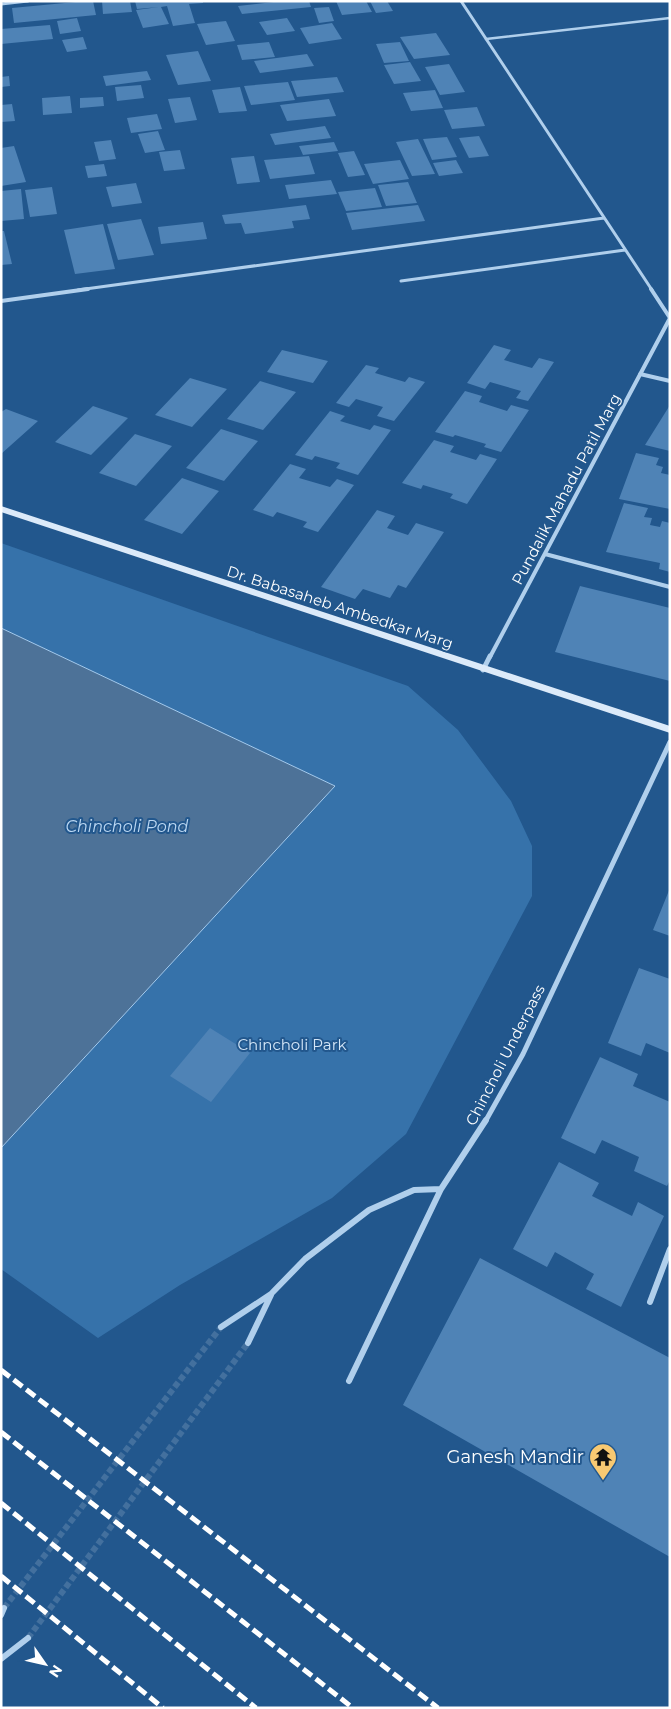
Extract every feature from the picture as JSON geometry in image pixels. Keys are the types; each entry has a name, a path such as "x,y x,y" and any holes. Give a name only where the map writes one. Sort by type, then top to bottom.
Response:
{"main road":[{"name":"Dr. Babasaheb Ambedkar Marg","path":"1,509 483,670 670,730"}],"street":[{"path":"1,4 28,1"},
{"path":"461,1 670,318"},
{"path":"1,301 604,218"},
{"path":"401,281 625,250"},
{"name":"Pundalik Mahadu Patil Marg","path":"483,670 670,318"},
{"path":"640,374 670,381"},
{"path":"545,554 670,587"},
{"name":"Chincholi Underpass","path":"348,1381 441,1189 476,1138 523,1054 670,742"},
{"path":"221,1327 271,1294 304,1259 369,1210 414,1190 441,1189"},
{"path":"650,1302 670,1249"},
{"path":"248,1343 271,1294"},
{"path":"1,1659 28,1638"}],"lane":[{"path":"486,39 670,18"}],"green space":[{"name":"Chincholi Park","path":"1,543 408,686 458,730 511,801 532,846 532,896 406,1134 332,1198 180,1285 98,1338 1,1269 1,1148 335,786 1,628"}],"water":[{"name":"Chincholi Pond","path":"1,628 335,786 1,1148"}],"building":[{"path":"93,1 96,15 14,23 12,8"},
{"path":"102,1 130,1 132,12 103,14"},
{"path":"135,1 203,1 203,3 189,4 195,23 173,26 167,6 161,7 169,24 143,28 136,10 159,7 137,9"},
{"path":"282,1 309,1 311,7 242,14 238,6"},
{"path":"336,1 366,1 372,12 342,15"},
{"path":"370,1 387,1 393,11 376,13"},
{"path":"329,7 334,21 319,23 314,8"},
{"path":"77,18 81,31 60,34 57,21"},
{"path":"287,18 295,31 267,35 259,22"},
{"path":"226,21 235,41 206,45 197,24"},
{"path":"332,23 342,39 309,44 300,28"},
{"path":"50,25 53,39 1,44 1,29"},
{"path":"436,33 450,55 414,59 400,37"},
{"path":"83,37 87,49 67,52 62,40"},
{"path":"269,42 275,57 242,60 237,45"},
{"path":"400,42 409,61 384,63 376,44"},
{"path":"198,51 211,81 178,85 166,55"},
{"path":"307,54 314,66 260,73 254,61"},
{"path":"410,62 421,81 394,84 384,65"},
{"path":"449,64 465,92 440,95 425,67"},
{"path":"147,71 151,80 106,86 103,76"},
{"path":"9,76 10,86 1,87 1,77"},
{"path":"337,77 344,92 297,97 291,81"},
{"path":"288,82 295,100 251,105 244,86"},
{"path":"141,85 144,98 117,101 115,87"},
{"path":"240,87 247,111 219,113 212,90"},
{"path":"435,90 443,108 411,111 403,93"},
{"path":"70,96 72,113 43,115 42,98"},
{"path":"103,97 104,106 80,108 80,98"},
{"path":"190,97 197,120 175,123 168,99"},
{"path":"329,99 336,116 287,121 280,105"},
{"path":"12,104 15,121 1,122 1,105"},
{"path":"477,107 485,126 452,129 444,110"},
{"path":"157,114 162,129 131,133 127,118"},
{"path":"325,126 331,138 275,145 270,134"},
{"path":"158,131 165,150 145,153 138,134"},
{"path":"479,136 489,156 469,158 459,138"},
{"path":"447,137 457,157 432,160 423,139"},
{"path":"418,139 435,174 412,176 396,142"},
{"path":"111,140 116,159 99,161 94,142"},
{"path":"334,142 338,151 303,155 299,146"},
{"path":"14,146 26,182 1,186 1,148"},
{"path":"180,150 185,169 164,171 159,152"},
{"path":"354,151 365,175 348,177 338,153"},
{"path":"254,156 260,182 237,184 231,158"},
{"path":"309,156 315,174 270,179 264,160"},
{"path":"400,160 409,179 373,184 364,164"},
{"path":"456,160 463,173 439,176 433,163"},
{"path":"104,164 107,176 88,178 85,166"},
{"path":"331,180 337,194 289,199 285,185"},
{"path":"408,182 417,203 386,206 378,185"},
{"path":"136,183 142,203 112,207 106,187"},
{"path":"52,187 57,214 30,217 25,190"},
{"path":"375,188 382,207 346,211 338,192"},
{"path":"21,189 24,219 1,221 1,191"},
{"path":"306,205 310,219 292,221 294,228 245,234 241,223 225,224 222,215"},
{"path":"418,205 425,221 352,230 346,213"},
{"path":"141,219 154,255 118,260 107,224"},
{"path":"203,222 207,239 161,244 158,227"},
{"path":"103,224 115,269 75,274 64,230"},
{"path":"1,231 4,231 12,264 1,265"},
{"path":"494,345 511,350 504,360 532,368 539,358 554,362 528,401 516,398 521,391 490,382 485,389 467,383"},
{"path":"282,350 328,361 313,383 267,372"},
{"path":"366,365 379,368 375,373 405,382 409,377 425,382 394,421 377,416 383,407 356,399 349,407 336,403"},
{"path":"190,378 227,389 192,427 155,415"},
{"path":"260,381 296,392 263,430 227,419"},
{"path":"465,391 482,396 479,402 507,411 511,405 529,410 501,452 484,447 486,444 455,435 453,437 435,432"},
{"path":"670,405 670,451 645,445"},
{"path":"93,406 128,418 91,455 55,442"},
{"path":"6,409 38,421 1,454 1,412"},
{"path":"330,411 345,416 340,421 370,430 374,425 391,430 358,475 336,468 340,463 315,456 312,460 295,455"},
{"path":"221,429 258,441 224,481 186,468"},
{"path":"135,434 172,446 136,486 99,473"},
{"path":"434,440 454,446 450,452 476,460 480,454 497,459 467,504 450,498 453,494 423,485 421,489 402,483"},
{"path":"636,453 659,458 656,465 663,467 661,473 670,475 670,509 619,499"},
{"path":"290,464 306,469 299,478 330,487 337,479 354,485 318,532 303,527 307,522 277,512 273,517 253,510"},
{"path":"182,478 219,491 182,534 144,520"},
{"path":"624,503 648,508 644,517 652,518 650,525 660,527 662,521 670,523 670,572 659,569 660,563 606,552"},
{"path":"377,510 395,516 387,528 408,535 416,523 444,532 406,588 398,585 390,598 363,589 355,599 321,587"},
{"path":"580,586 670,608 670,681 555,652"},
{"path":"670,888 670,936 653,930"},
{"path":"639,968 670,979 670,1053 646,1043 641,1056 608,1043"},
{"path":"210,1028 250,1053 211,1102 170,1076"},
{"path":"600,1057 638,1074 633,1086 670,1102 670,1180 667,1186 634,1171 639,1157 602,1140 595,1154 561,1138"},
{"path":"559,1162 599,1183 592,1196 632,1216 638,1202 664,1216 621,1307 586,1289 594,1274 555,1252 547,1267 513,1249"},
{"name":"Ganesh Mandir","path":"480,1258 670,1358 670,1557 403,1405"}],"tunnel":[{"path":"4,1608 221,1327"},
{"path":"28,1638 248,1343"}],"railway":[{"path":"1,1370 438,1708"},
{"path":"1,1432 353,1708"},
{"path":"1,1503 256,1708"},
{"path":"1,1576 163,1708"}],"place":[{"name":"Ganesh Mandir","path":"603,1481"}]}
